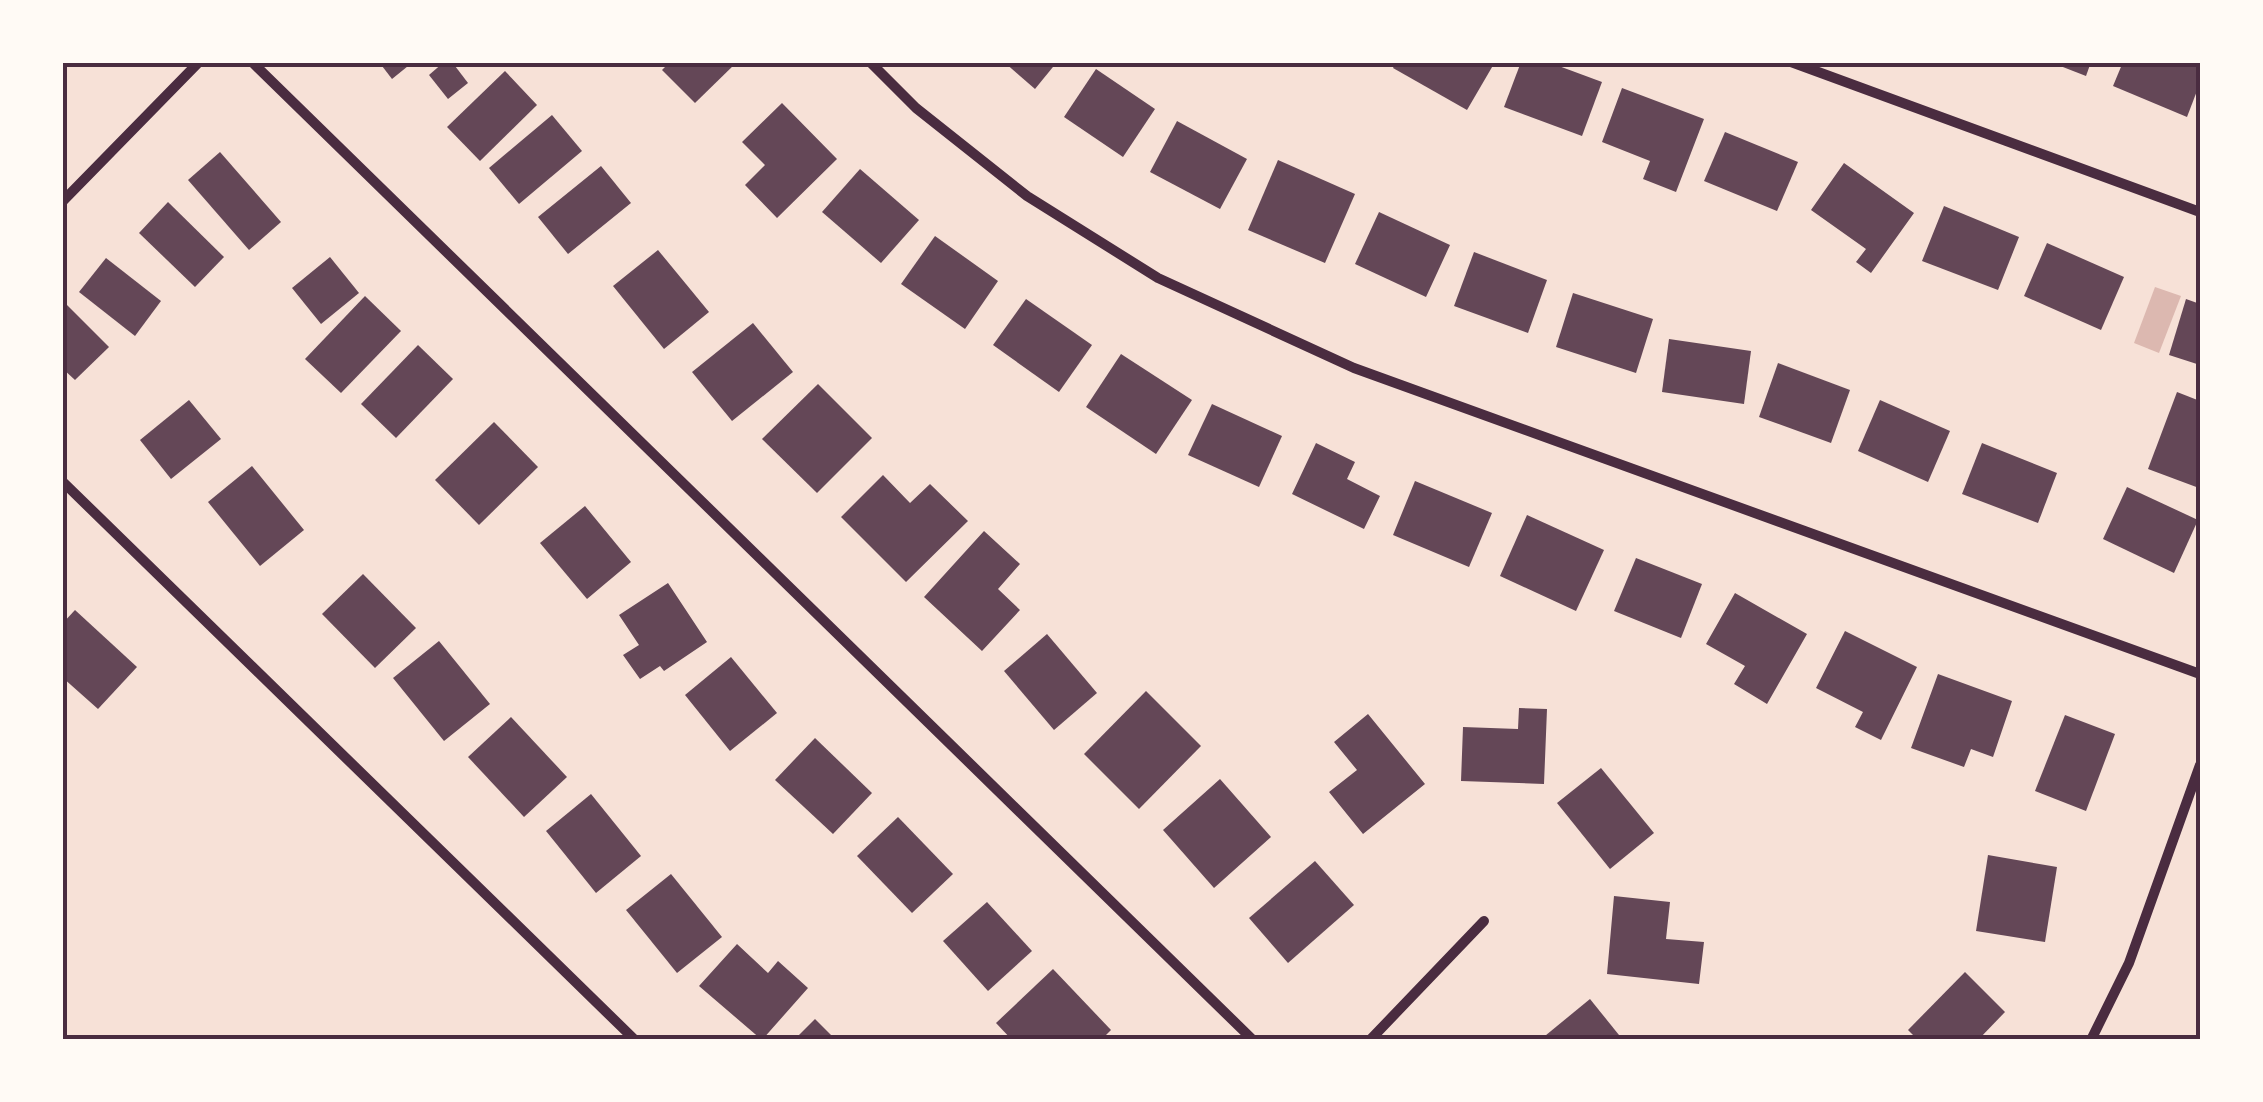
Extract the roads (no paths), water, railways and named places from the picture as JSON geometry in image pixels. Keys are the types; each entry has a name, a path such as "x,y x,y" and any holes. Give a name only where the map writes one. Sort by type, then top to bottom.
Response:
{"street":[{"path":"62,202 199,62"},
{"path":"252,62 1253,1040"},
{"path":"870,62 916,108 1027,196 1158,278 1354,368 2200,674"},
{"path":"1791,62 2200,212"},
{"path":"62,480 634,1040"},
{"path":"2091,1040 2129,962 2200,765"},
{"path":"1370,1040 1484,922"}]}
